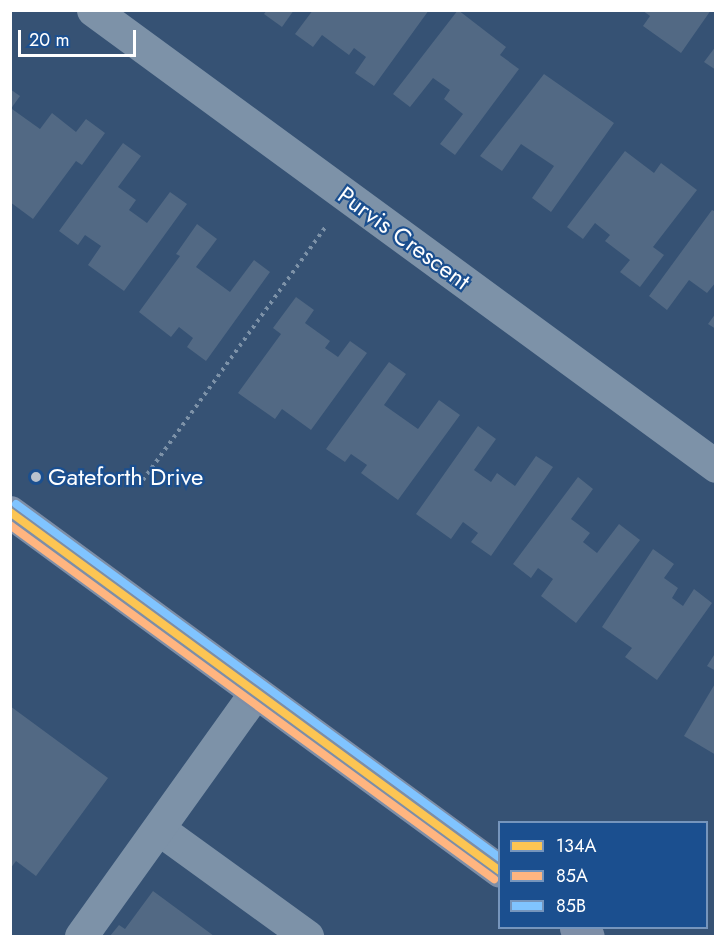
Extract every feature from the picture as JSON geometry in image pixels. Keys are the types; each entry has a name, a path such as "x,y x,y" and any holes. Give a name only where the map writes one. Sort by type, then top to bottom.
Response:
{"main road":[{"path":"10,512 498,870"}],"street":[{"name":"Purvis Crescent","path":"93,10 716,466"},
{"path":"81,936 256,692"},
{"path":"159,829 307,936"}],"path":[{"path":"143,480 349,198"}],"building":[{"path":"267,10 294,10 282,27 264,14"},
{"path":"313,10 429,10 374,86 355,73 366,57 354,48 349,55 322,35 313,47 295,34"},
{"path":"458,10 506,47 500,55 519,69 455,155 440,144 463,114 444,99 450,90 433,78 410,107 393,94"},
{"path":"642,10 711,10 681,53 643,26 650,16"},
{"path":"716,46 716,70 704,62"},
{"path":"544,74 614,123 551,212 532,198 554,166 521,144 502,171 480,156"},
{"path":"10,89 20,96 10,110"},
{"path":"12,109 40,129 52,113 76,132 86,119 105,133 82,165 76,161 33,219 10,202"},
{"path":"123,143 141,156 118,187 136,200 129,210 147,223 170,192 187,204 124,291 88,265 101,246 85,235 78,245 59,231"},
{"path":"625,151 654,173 661,163 697,190 653,247 664,255 640,287 620,272 630,260 605,241 610,235 595,223 583,239 567,227"},
{"path":"712,210 716,212 716,282 707,293 689,280 667,310 649,296"},
{"path":"197,224 217,239 196,267 230,292 254,260 270,272 206,361 187,347 193,338 179,327 171,337 139,312 180,256 176,254"},
{"path":"296,297 314,310 305,323 330,341 325,348 338,357 350,341 367,353 311,430 282,409 275,419 238,393 281,334 273,328"},
{"path":"716,313 716,329 708,324"},
{"path":"389,362 406,374 384,405 418,429 439,400 460,415 398,500 361,473 367,465 351,454 345,462 326,449"},
{"path":"478,426 496,439 474,470 491,482 497,473 515,486 536,456 553,467 491,556 471,542 478,533 463,522 451,539 416,514"},
{"path":"578,477 593,489 571,519 590,533 583,542 597,553 619,524 640,540 576,623 541,596 553,579 538,568 531,578 513,564"},
{"path":"653,549 674,564 664,578 678,588 672,598 683,606 694,589 712,603 657,680 625,657 632,648 602,627"},
{"path":"716,652 716,671 707,666"},
{"path":"716,682 716,755 684,736"},
{"path":"10,706 108,778 36,876 16,861 10,869"},
{"path":"153,891 214,936 110,936 119,925 125,929"}],"transit line":[{"name":"85B","path":"16,504 498,857"},
{"name":"134A","path":"10,512 498,870"},
{"name":"85A","path":"10,525 494,879"}],"place":[{"name":"Gateforth Drive","path":"36,477"}]}
